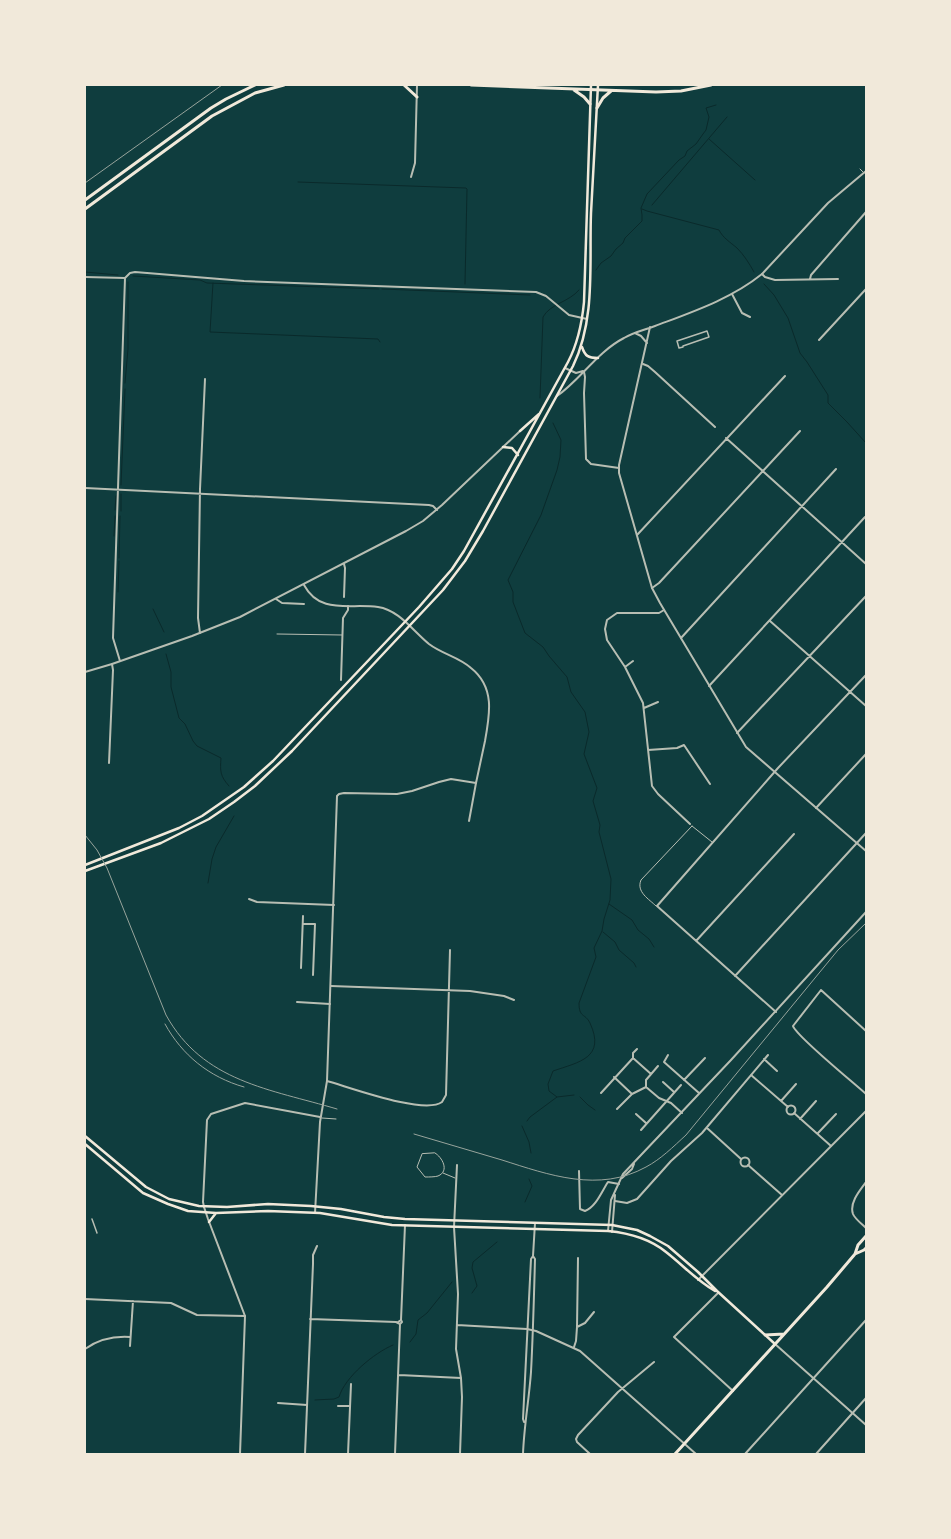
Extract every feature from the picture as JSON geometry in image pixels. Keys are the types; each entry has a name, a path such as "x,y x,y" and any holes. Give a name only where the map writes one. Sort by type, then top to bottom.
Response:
{"main road":[{"path":"85,200 211,108 255,85"},
{"path":"85,209 212,116 255,93 284,85"},
{"path":"404,85 417,97"},
{"path":"471,85 656,92 682,91 711,85"},
{"path":"85,865 179,828 202,816 244,787 273,761 438,586 464,551 573,354 578,339 582,318 591,85"},
{"path":"85,871 174,837 209,819 234,802 278,765 409,626 450,581 465,561 483,532 582,347 588,320 591,211 598,85"},
{"path":"573,89 584,97 590,104"},
{"path":"597,108 603,98 612,91"},
{"path":"582,347 587,356 598,358"},
{"path":"520,431 540,414"},
{"path":"503,447 512,448 518,455"},
{"path":"85,1136 146,1187 169,1199 204,1207 268,1204 316,1206 341,1208 384,1217 609,1224 637,1230 660,1241 678,1254 775,1344"},
{"path":"85,1144 143,1193 179,1208 216,1213 268,1211 316,1213 348,1217 377,1223 405,1225 608,1231 636,1236 657,1246 665,1251 698,1280 718,1292"},
{"path":"209,1222 216,1213"},
{"path":"675,1454 855,1254 858,1245 866,1236"},
{"path":"855,1254 866,1248"},
{"path":"765,1335 784,1334"}],"street":[{"path":"411,177 415,163 417,85"},
{"path":"556,397 577,380 584,371 616,342 633,333 732,294 762,274 828,204 865,172"},
{"path":"810,279 866,212"},
{"path":"120,661 113,638 125,278 130,273 135,272 244,281 536,292 543,294 569,315 588,320"},
{"path":"762,274 765,277 775,280 838,280"},
{"path":"85,277 125,278"},
{"path":"819,340 866,289"},
{"path":"732,294 742,313 750,317"},
{"path":"650,327 619,468 620,478 652,588 680,638 748,749 866,851"},
{"path":"707,331 709,337 679,348 677,341 707,331"},
{"path":"633,333 641,336 647,344"},
{"path":"642,364 648,366 715,428"},
{"path":"565,368 570,371 580,373 584,371"},
{"path":"584,371 586,377 584,393 585,451 587,460 591,464 619,468"},
{"path":"636,536 784,376"},
{"path":"200,633 198,618 200,494 205,379"},
{"path":"85,672 200,633 240,617 406,532 436,510 520,431"},
{"path":"652,588 800,431"},
{"path":"726,438 866,564"},
{"path":"680,638 836,469"},
{"path":"85,488 429,505 433,506 436,510"},
{"path":"709,686 866,517"},
{"path":"344,564 344,597"},
{"path":"304,585 312,596 319,602 330,605 378,607 387,609 433,647 469,666 479,676 486,688 490,701 490,712 470,821"},
{"path":"738,734 866,596"},
{"path":"276,599 282,603 304,604"},
{"path":"341,680 344,618 348,610 348,606"},
{"path":"664,610 659,613 619,612 614,614 607,620 605,629 606,637 625,667 644,708 650,780 653,789 691,825"},
{"path":"770,621 866,706"},
{"path":"625,667 633,661"},
{"path":"109,763 112,664"},
{"path":"776,1012 657,906 775,772 866,675"},
{"path":"644,708 658,702"},
{"path":"648,750 677,748 684,746 710,784"},
{"path":"816,808 866,754"},
{"path":"316,1213 320,1117 327,1081 338,794 397,794 451,779 476,783"},
{"path":"735,976 866,833"},
{"path":"696,941 794,834"},
{"path":"249,899 257,902 334,905"},
{"path":"608,1231 611,1200 622,1178 630,1167 776,1012 866,912"},
{"path":"301,968 303,916"},
{"path":"303,924 315,924 313,975"},
{"path":"327,1081 405,1104 434,1105 441,1104 444,1101 446,1095 450,950"},
{"path":"331,986 449,990 504,996 514,1000"},
{"path":"866,1031 821,990 794,1026 795,1030 866,1094"},
{"path":"297,1002 330,1004"},
{"path":"600,1093 633,1058 633,1054 637,1049"},
{"path":"668,1055 664,1062 699,1093"},
{"path":"615,1201 628,1203 638,1199 671,1161 695,1141 707,1128 768,1055"},
{"path":"633,1058 651,1074"},
{"path":"684,1080 705,1058"},
{"path":"764,1060 777,1071"},
{"path":"658,1066 646,1080 646,1087 659,1098 667,1101 682,1113"},
{"path":"751,1075 788,1107 794,1107 794,1113"},
{"path":"614,1077 632,1094"},
{"path":"663,1082 674,1092"},
{"path":"781,1101 796,1084"},
{"path":"641,1130 681,1085"},
{"path":"618,1109 632,1094 646,1087"},
{"path":"800,1118 816,1101"},
{"path":"240,1454 245,1316 205,1212 203,1202 207,1120 213,1113 245,1103 320,1117"},
{"path":"788,1107 786,1111 788,1113 794,1113 831,1146"},
{"path":"698,1280 866,1111"},
{"path":"636,1114 646,1123"},
{"path":"818,1134 836,1114"},
{"path":"707,1128 742,1159"},
{"path":"742,1159 745,1157 748,1158 748,1165"},
{"path":"742,1159 740,1161 742,1165 748,1165 782,1195"},
{"path":"457,1165 454,1227 458,1294 456,1349 461,1378 462,1397 460,1454"},
{"path":"579,1171 580,1209 585,1211 589,1210 594,1205 608,1182 615,1182 619,1184"},
{"path":"866,1182 856,1197 852,1210 855,1217 866,1228"},
{"path":"612,1232 615,1201 614,1194"},
{"path":"92,1219 97,1233"},
{"path":"525,1422 523,1419 526,1329 535,1222"},
{"path":"395,1454 405,1225"},
{"path":"305,1454 313,1255 317,1246"},
{"path":"523,1454 525,1422 528,1407 532,1330 535,1259 533,1256"},
{"path":"574,1347 577,1327 578,1258"},
{"path":"718,1292 674,1337 733,1390"},
{"path":"85,1299 174,1304 197,1314 245,1316"},
{"path":"130,1346 133,1301"},
{"path":"577,1327 585,1323 594,1312"},
{"path":"310,1319 400,1322"},
{"path":"745,1454 866,1320"},
{"path":"457,1325 532,1330 574,1347 583,1353 696,1454"},
{"path":"85,1349 99,1341 111,1337 130,1337"},
{"path":"775,1344 866,1425"},
{"path":"590,1454 577,1443 576,1439 578,1435 623,1389 654,1362"},
{"path":"399,1375 461,1378"},
{"path":"348,1454 351,1384"},
{"path":"816,1454 866,1398"},
{"path":"278,1403 307,1405"},
{"path":"338,1406 349,1406"}],"lane":[{"path":"860,169 865,172"},
{"path":"276,634 343,635"},
{"path":"657,906 644,895 639,887 641,880 691,825 713,843"},
{"path":"320,1117 336,1119"},
{"path":"422,1154 437,1154 444,1162 445,1166 443,1173 438,1176 425,1177 418,1166 422,1154"},
{"path":"443,1173 456,1178"}],"waterway":[{"path":"596,270 601,263 611,256 623,243 625,238 642,221 641,208 647,194 679,160 685,156 687,151 696,144 706,130 709,117 706,108 716,105"},
{"path":"652,205 727,117"},
{"path":"709,139 755,180"},
{"path":"298,182 466,188 465,284"},
{"path":"642,209 719,230 725,238 742,253 754,272"},
{"path":"85,272 118,275"},
{"path":"133,276 200,280 207,283 379,289"},
{"path":"125,383 128,349 128,282"},
{"path":"213,283 210,332 378,339 380,342"},
{"path":"764,284 774,295 788,318 800,353 828,395 828,403 866,443"},
{"path":"382,289 530,295"},
{"path":"540,398 543,317 550,309 579,290"},
{"path":"121,485 125,389"},
{"path":"527,1121 530,1117 557,1097 549,1091 548,1084 553,1071 572,1065 587,1057 595,1044 590,1023 581,1013 579,1003 596,957 594,948 602,931 610,900 611,879 599,832 600,825 593,801 597,788 584,754 589,732 585,712 571,692 567,677 543,647 525,633 513,602 513,592 508,580 541,515 557,470 560,457 561,440 553,423"},
{"path":"121,494 121,511"},
{"path":"115,510 116,496"},
{"path":"114,536 115,516"},
{"path":"119,558 120,516"},
{"path":"118,592 119,561"},
{"path":"153,609 164,632"},
{"path":"166,654 171,672 171,687 179,718 185,724 197,746 221,758 221,773 229,786"},
{"path":"208,883 212,859 216,847 234,816"},
{"path":"609,904 632,920 638,930 649,939 654,947"},
{"path":"603,932 615,942 619,950 634,963 636,967"},
{"path":"557,1097 574,1095"},
{"path":"580,1097 595,1110"},
{"path":"522,1126 529,1142 531,1153"},
{"path":"525,1202 532,1186 529,1179"},
{"path":"472,1293 477,1286 472,1268 473,1262 497,1242"},
{"path":"410,1342 416,1334 418,1320 427,1313 452,1282"},
{"path":"315,1400 334,1399 339,1397 342,1389 361,1366 377,1354 393,1345"}],"railway":[{"path":"85,183 222,85"},
{"path":"85,835 97,850 107,868 166,1015 181,1037 199,1055 219,1069 240,1080 337,1109"},
{"path":"414,1134 538,1171 574,1179 610,1179 628,1175 646,1167 662,1157 686,1135 838,950 866,923"},
{"path":"165,1024 188,1055 208,1071 231,1083 244,1087"}]}
